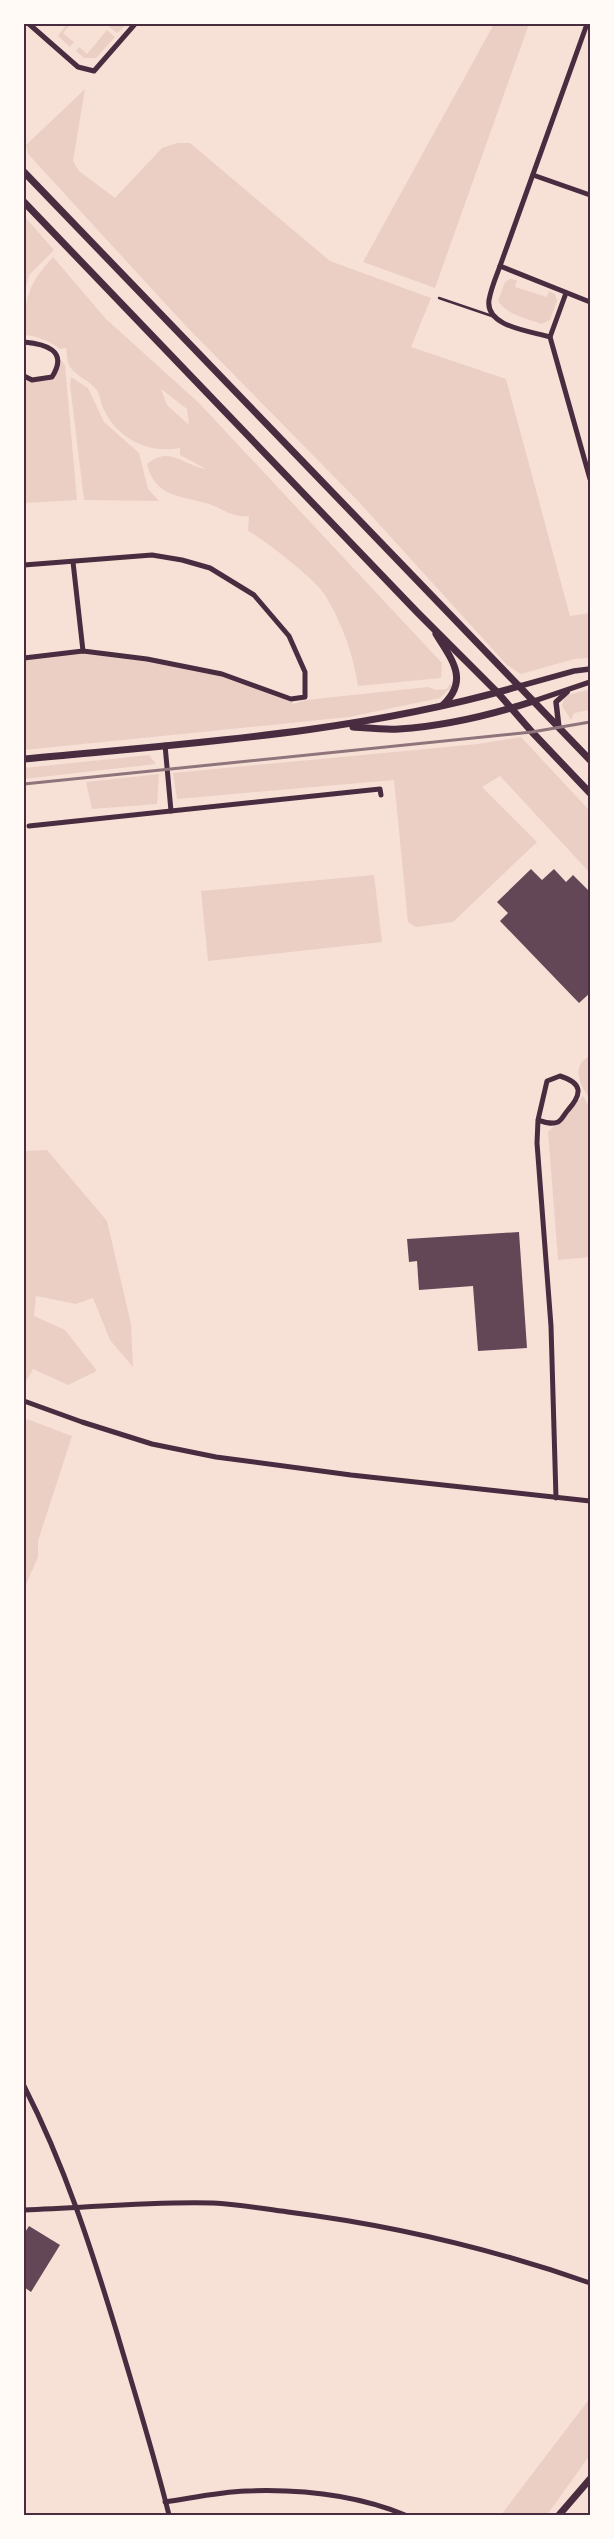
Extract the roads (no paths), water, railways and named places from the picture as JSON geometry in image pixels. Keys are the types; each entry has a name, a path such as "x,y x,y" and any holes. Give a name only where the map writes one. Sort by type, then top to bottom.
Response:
{"main road":[{"path":"24,172 590,760"},
{"path":"24,202 498,693 590,792"},
{"path":"429,623 456,667 454,692 443,706"},
{"path":"24,759 340,726 443,706 520,686"},
{"path":"340,726 397,729 429,726 512,708 534,701"},
{"path":"566,2515 590,2478"},
{"path":"559,2515 578,2495"}],"street":[{"path":"29,24 78,67 94,71 134,24"},
{"path":"550,337 502,322 492,316 489,299 587,24"},
{"path":"533,175 590,195"},
{"path":"500,266 590,302"},
{"path":"566,293 550,337 590,479"},
{"path":"24,342 45,345 52,349 57,356 57,366 52,377 32,380 24,376"},
{"path":"24,565 152,555 182,560 210,568 254,595 289,636 305,672 305,697 291,699 222,674 147,659 83,652 24,658"},
{"path":"73,562 83,652"},
{"path":"520,686 574,671 590,669"},
{"path":"534,701 590,682"},
{"path":"559,728 556,702 571,688"},
{"path":"165,745 171,811"},
{"path":"29,826 380,789 381,795"},
{"path":"538,1120 550,1124 558,1122 579,1096 578,1089 571,1080 560,1076 547,1081 538,1120 537,1144 551,1326 556,1498"},
{"path":"24,1401 152,1444 216,1457 556,1498 590,1500"},
{"path":"24,2086 47,2131 78,2208 151,2445 169,2515"},
{"path":"24,2210 146,2203 215,2203 323,2216 406,2232 491,2253 590,2283"},
{"path":"165,2502 244,2491 281,2491 325,2494 404,2515"}],"lane":[{"path":"439,298 492,316"}],"railway":[{"path":"24,784 532,732 590,722"}]}
